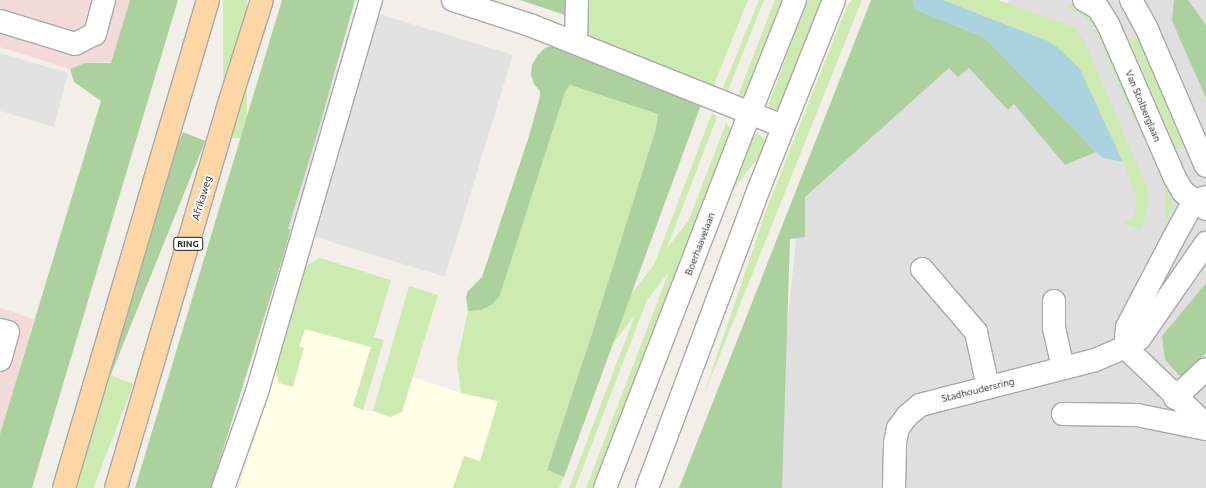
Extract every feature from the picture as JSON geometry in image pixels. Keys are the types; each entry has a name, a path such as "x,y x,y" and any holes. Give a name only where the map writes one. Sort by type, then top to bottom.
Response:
{"main road":[{"path":"64,488 208,0"},
{"name":"Afrikaweg","path":"116,488 226,115 262,0"}],"street":[{"path":"0,21 75,44 95,34 104,0"},
{"path":"223,488 259,384 371,0"},
{"path":"453,0 530,25 783,126"},
{"path":"576,0 576,43"},
{"name":"Boerhaavelaan","path":"605,488 750,113 796,0"},
{"path":"647,488 783,126 834,0"},
{"path":"1094,3 1133,1 1146,27 1206,166"},
{"name":"Van Stolberglaan","path":"1094,3 1116,40 1175,178 1183,192 1202,202"},
{"path":"1202,202 1173,239 1127,327 1125,348 1175,398 1206,425"},
{"name":"Stadhoudersring","path":"894,488 895,443 898,428 907,416 920,405 1114,354 1125,348 1140,338 1202,248"},
{"path":"922,269 976,332 988,387"},
{"path":"1054,301 1054,328 1063,368"},
{"path":"0,330 8,332 0,360"},
{"path":"1175,398 1206,369"},
{"path":"1063,414 1137,415 1206,429"}],"shaded area":[{"path":"0,0 130,0 112,62 87,63 70,69 0,47"},
{"path":"1009,0 1206,0 1206,488 771,488 801,189 1005,9"},
{"path":"356,7 513,55 445,277 288,229"},
{"path":"0,53 68,73 54,127 1,111 0,112"},
{"path":"0,308 34,319 0,435"},
{"path":"305,329 371,347 353,405 363,410 373,411 390,417 401,412 412,377 461,393 498,401 480,462 464,456 453,488 239,488 266,403 274,367 303,348 299,346"}],"green space":[{"path":"130,0 178,0 32,488 0,488 0,434 101,101 74,82 70,69 85,63 111,63"},
{"path":"223,0 247,0 247,138 223,138"},
{"path":"282,0 355,0 283,257 211,488 135,488"},
{"path":"520,0 566,0 565,15"},
{"path":"587,0 748,0 713,87 592,38 586,32"},
{"path":"759,0 764,0 727,93 722,90"},
{"path":"775,0 787,0 745,99 737,98"},
{"path":"807,0 824,0 783,108 776,112 771,110 769,103"},
{"path":"852,0 862,0 703,397 765,213 847,6"},
{"path":"871,0 913,0 915,9 981,36 990,43 1096,152 1065,165 1014,104 1008,110 969,68 958,77 949,68 805,197 805,237 790,239 782,488 679,488"},
{"path":"943,0 998,0 1074,27 1084,41 1147,188 1149,202 1141,230 1122,222 1135,216 1136,197 1123,162 1080,69 1048,41"},
{"path":"1174,0 1188,0 1206,25 1206,98 1172,21"},
{"path":"1070,4 1085,11 1097,23 1105,39 1100,40 1092,25 1081,14 1067,7"},
{"path":"1139,36 1187,143 1176,148 1129,39"},
{"path":"552,46 702,102 564,477 547,470 589,343 656,128 658,114 570,85 565,92 500,295 493,304 481,310 468,311 466,297 468,291 482,277 529,136 540,96 540,91 534,84 531,74 532,65 537,56 545,48"},
{"path":"1109,49 1139,115 1133,118 1105,52"},
{"path":"570,85 659,114 656,128 589,343 547,470 564,477 559,488 453,488 464,456 480,461 498,401 461,393 457,362 468,311 481,310 493,304 500,295 565,92"},
{"path":"712,113 717,117 575,488 569,488"},
{"path":"726,123 732,130 593,488 586,488"},
{"path":"183,132 205,141 110,376 88,368"},
{"path":"757,133 770,143 535,443 522,433"},
{"path":"1160,175 1170,187 1172,208 1165,225 1165,185"},
{"path":"320,258 391,280 374,337 384,340 363,410 353,406 371,347 305,329 299,346 304,348 293,387 279,383 274,367 306,266"},
{"path":"1206,283 1206,353 1181,377 1165,360 1162,336"},
{"path":"409,286 438,295 402,412 390,417 373,411"},
{"path":"110,375 133,384 93,488 75,488 68,485"}],"water":[{"path":"913,0 943,0 1048,41 1057,47 1080,69 1123,162 1103,158 1096,152 990,43 981,36 914,9"}]}
